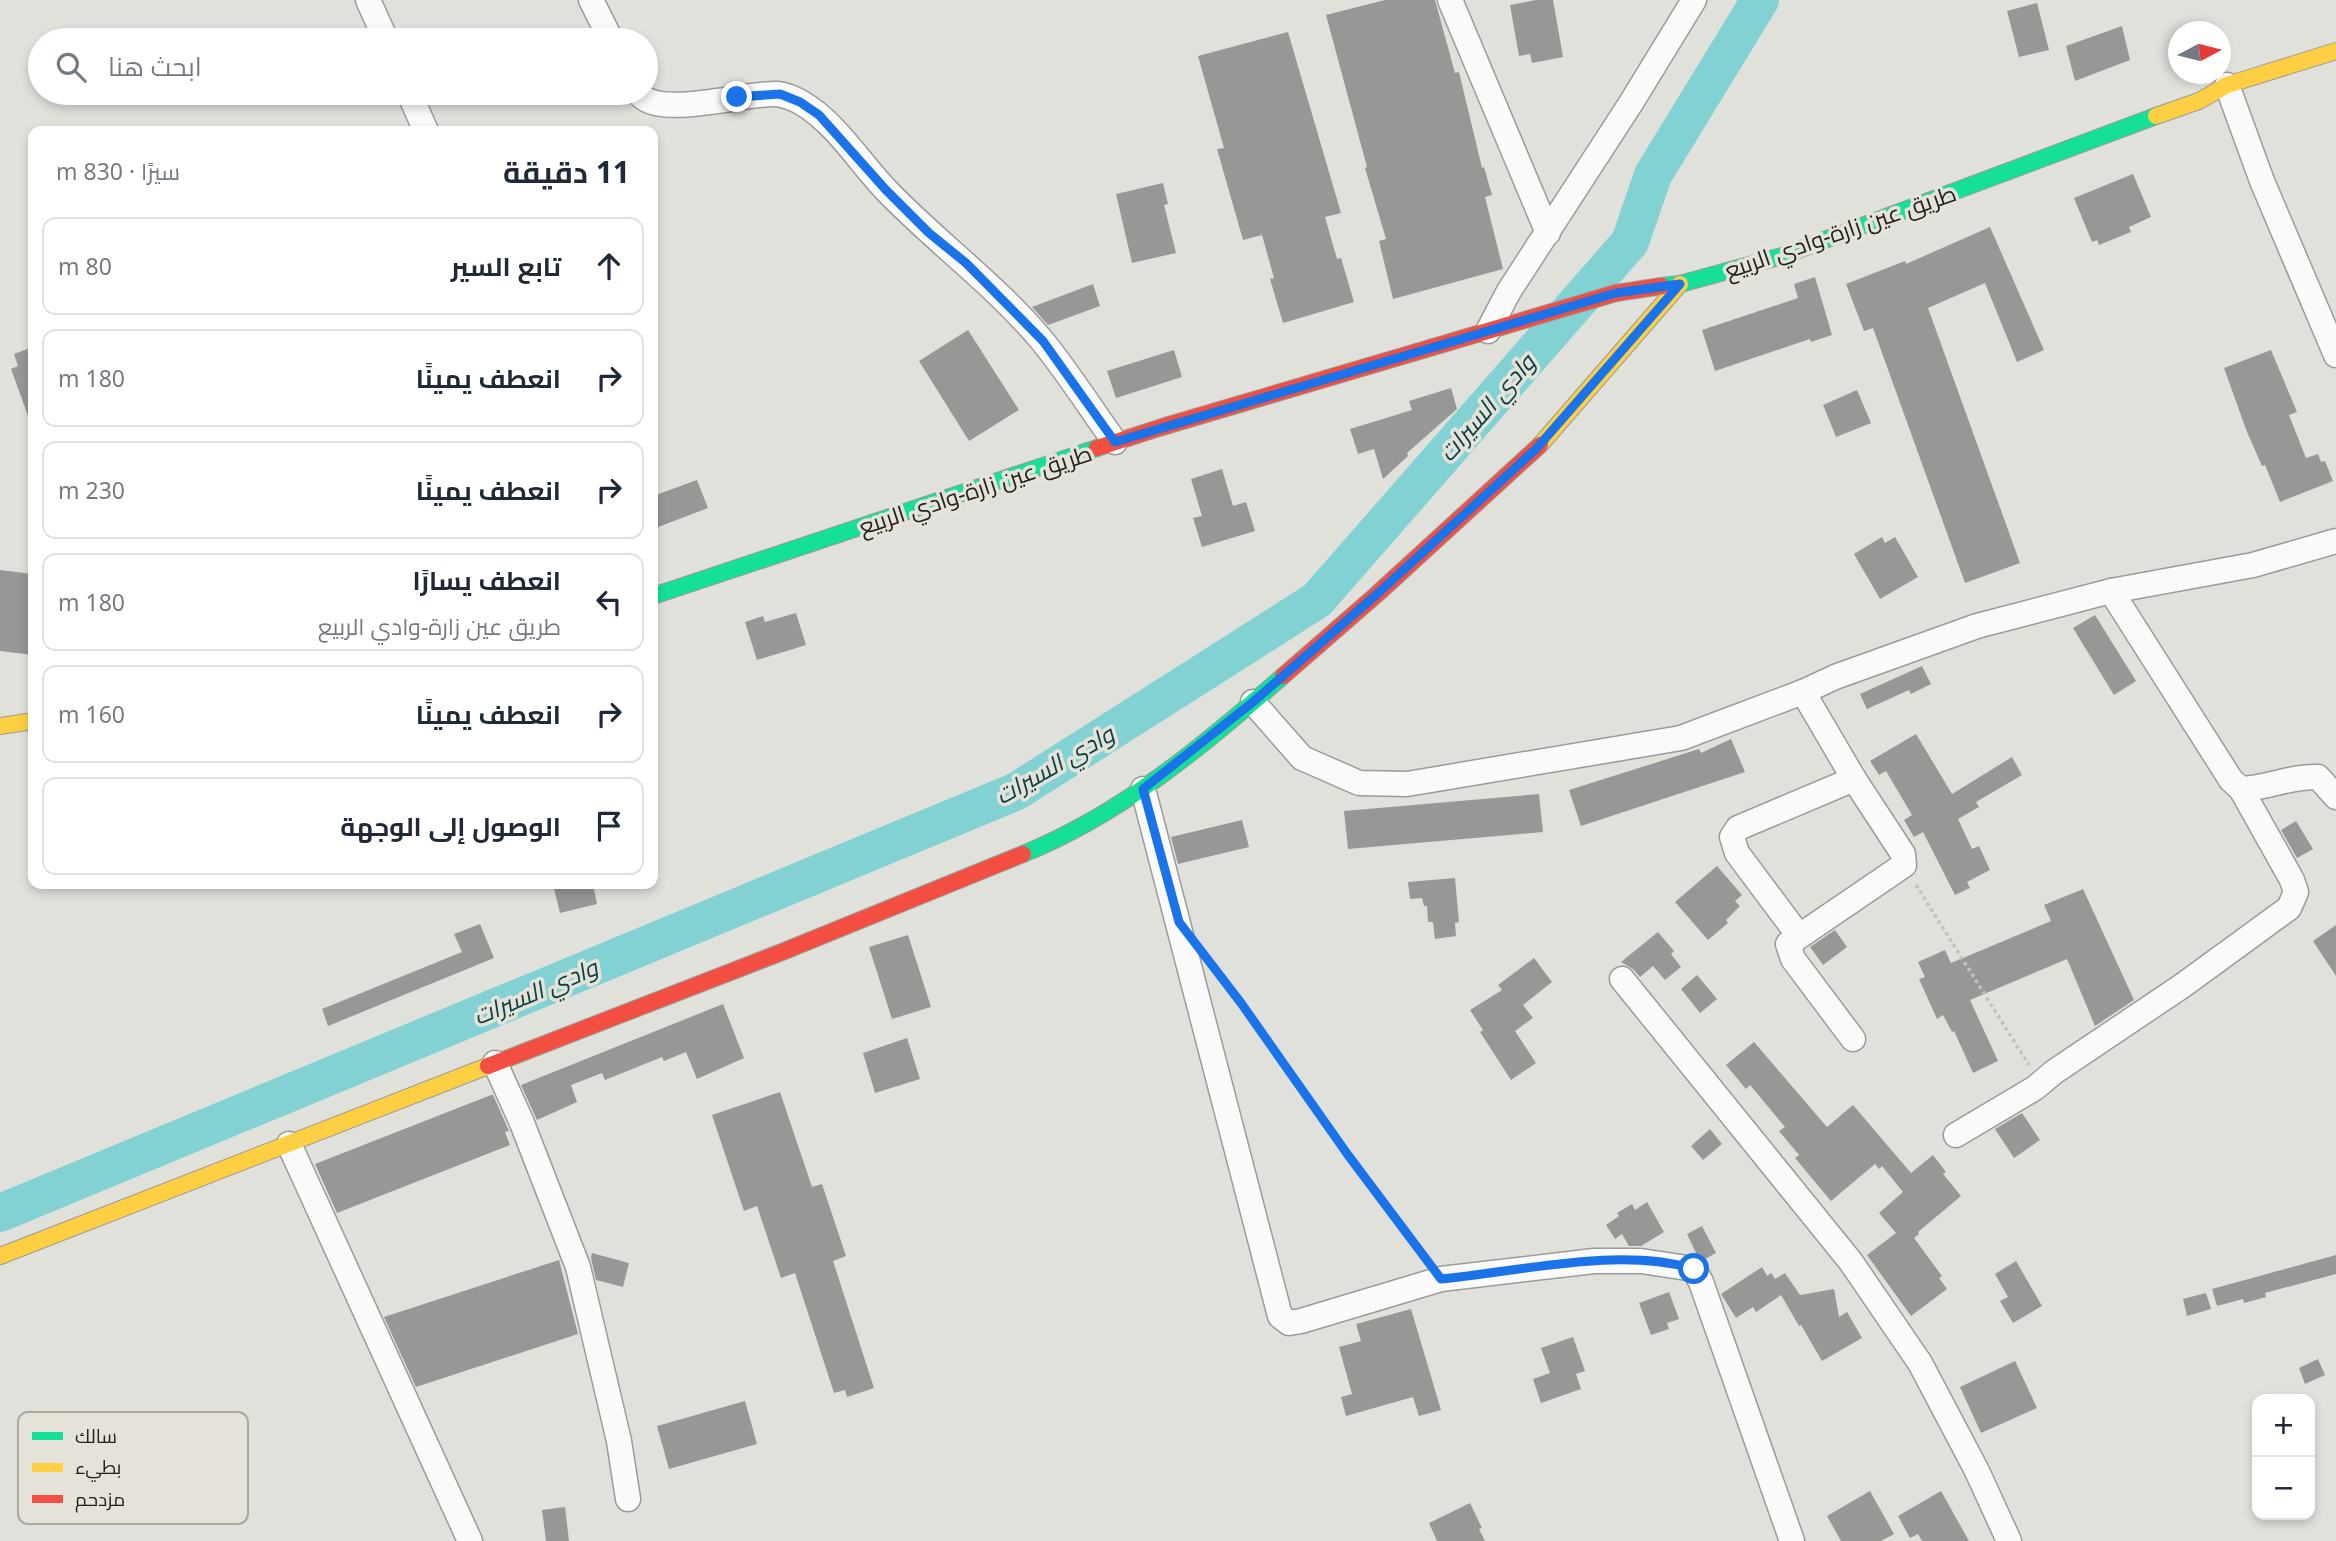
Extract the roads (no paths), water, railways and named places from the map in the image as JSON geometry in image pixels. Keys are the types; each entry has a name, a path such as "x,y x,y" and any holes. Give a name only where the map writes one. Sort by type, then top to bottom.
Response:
{"main road":[{"name":"طريق عين زارة-وادي الربيع","path":"658,594 1115,442 1616,293 1680,284 1782,256 2104,134 2199,101 2227,85 2336,51"},
{"path":"0,1256 782,953 1050,843 1093,821 1143,789 1253,702 1376,595 1536,449 1680,284"},
{"path":"0,726 28,722"}],"street":[{"path":"368,0 381,28"},
{"path":"591,0 605,28"},
{"path":"1450,0 1548,233"},
{"path":"1488,331 1509,291 1694,0"},
{"path":"2227,85 2262,181 2336,355"},
{"path":"658,104 716,102 755,94 780,94 800,102 819,115 886,190 929,233 966,263 1043,341 1115,442"},
{"path":"414,105 424,126"},
{"path":"1253,702 1302,758 1359,783 1407,784 1681,738 1803,692 1835,677 1978,626 2111,591 2253,565 2336,541"},
{"path":"1956,1135 2040,1084 2182,986 2289,908 2296,892 2292,880 2241,789 2231,780 2111,591"},
{"path":"1803,692 1854,779 1903,854 1904,865 1788,944 1793,959 1853,1039"},
{"path":"2241,789 2252,789 2295,777 2318,777 2336,797"},
{"path":"1799,936 1737,853 1732,837 1738,828 1854,779"},
{"path":"1143,789 1280,1316 1289,1323 1301,1321 1441,1279 1594,1261 1641,1261 1694,1269 1701,1282 1791,1541"},
{"path":"1622,979 1851,1262 1905,1340 1977,1471 2009,1541"},
{"path":"495,1063 522,1123 578,1267 619,1441 628,1499"},
{"path":"289,1144 470,1541"}],"waterway":[{"name":"وادي السيرات","path":"0,1213 1017,791 1317,600 1630,242 1653,175 1760,0"}]}
